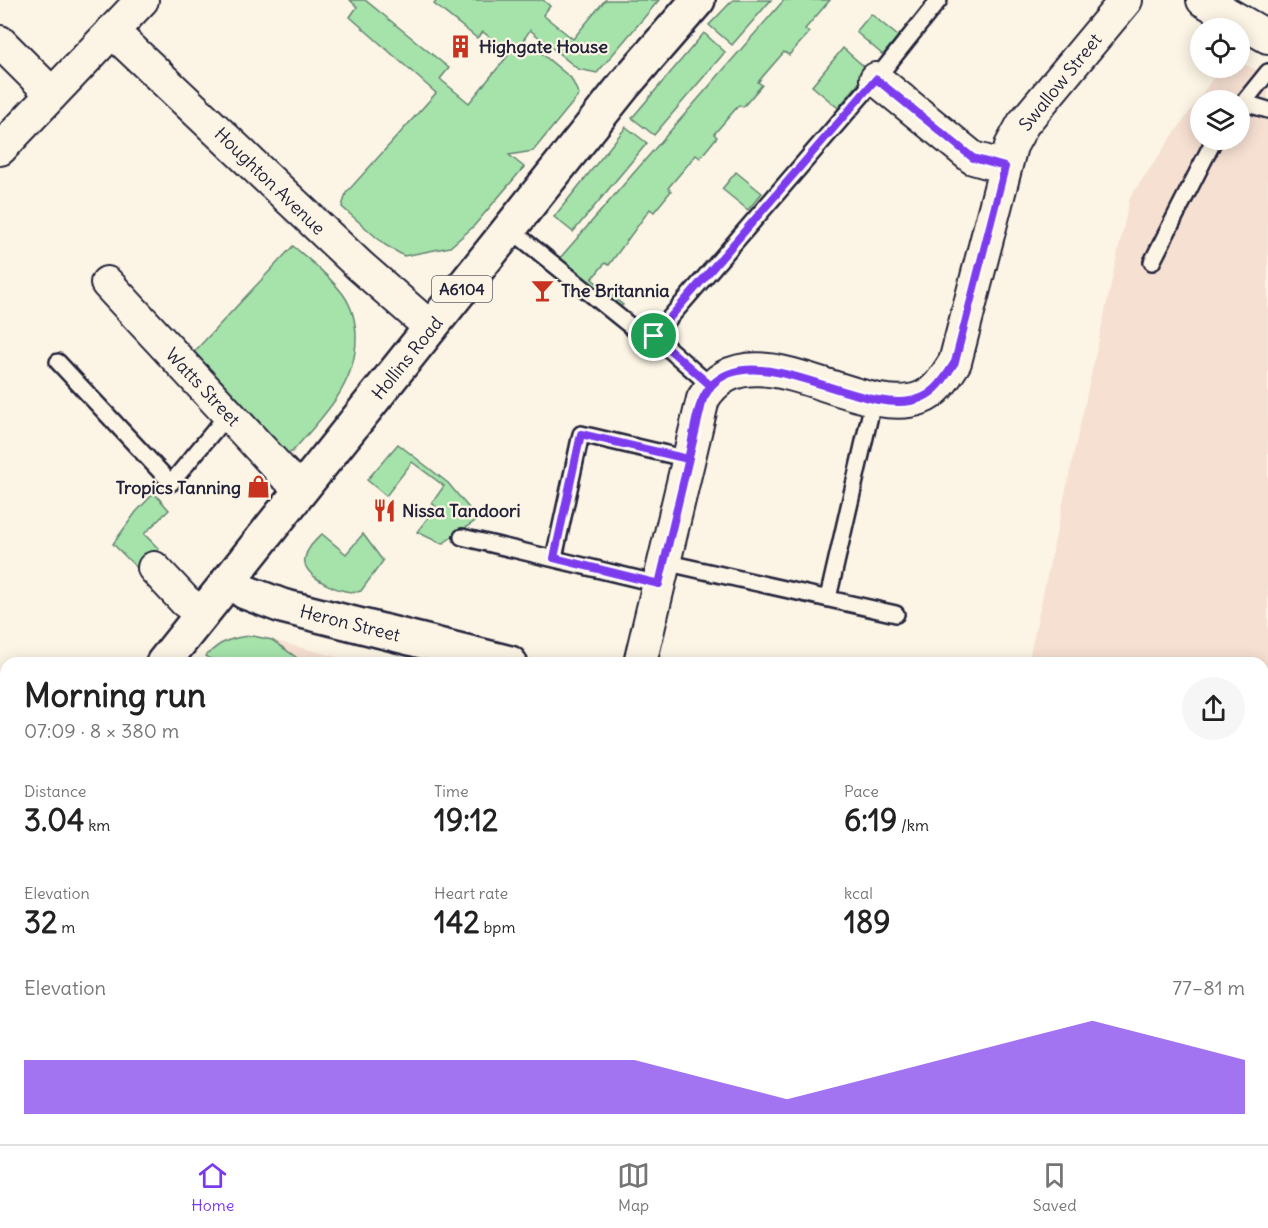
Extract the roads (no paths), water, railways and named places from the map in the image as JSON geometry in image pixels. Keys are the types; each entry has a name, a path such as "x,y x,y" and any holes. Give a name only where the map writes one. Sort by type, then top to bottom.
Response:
{"main road":[{"name":"Hollins Road","path":"168,657 625,84 698,0"},
{"name":"Heron Street","path":"229,580 244,592 282,606 485,657"}],"street":[{"path":"0,149 142,0"},
{"name":"Swallow Street","path":"711,386 727,374 747,369 772,371 896,403 922,398 942,384 955,362 1011,146 1023,124 1125,0"},
{"path":"1203,0 1268,37"},
{"name":"Houghton Avenue","path":"112,31 360,266 431,328"},
{"path":"0,42 52,94"},
{"path":"876,79 973,158 1005,167"},
{"name":"Watts Street","path":"107,283 284,474 302,489"},
{"path":"641,657 703,399 711,386"},
{"path":"154,568 185,601 202,615"}],"lane":[{"path":"510,229 644,337 654,336 876,79 939,0"},
{"path":"1250,95 1268,72"},
{"path":"1250,107 1268,110"},
{"path":"1152,262 1209,150"},
{"path":"654,336 711,386"},
{"path":"58,362 171,483 228,414"},
{"path":"828,598 874,398"},
{"path":"554,558 581,434 688,459"},
{"path":"462,537 554,558 828,598 896,614"}],"place":[{"name":"Highgate House","path":"461,46"},
{"name":"The Britannia","path":"543,290"},
{"name":"Tropics Tanning","path":"259,487"},
{"name":"Nissa Tandoori","path":"384,510"}]}
